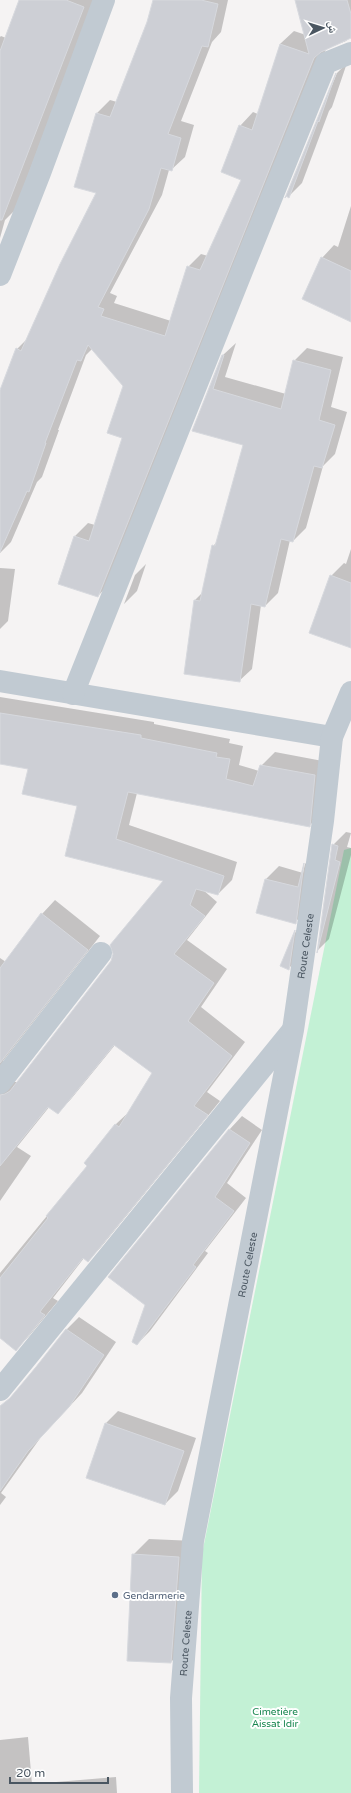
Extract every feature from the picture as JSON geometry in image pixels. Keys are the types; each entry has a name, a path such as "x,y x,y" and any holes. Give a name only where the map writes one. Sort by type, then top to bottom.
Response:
{"street":[{"path":"0,275 40,173 104,0"},
{"path":"73,694 326,63 351,54"},
{"path":"0,681 332,737"},
{"name":"Route Celeste","path":"182,1793 181,1698 193,1541 293,1030 323,821 332,737 351,692"},
{"path":"0,1083 101,953"},
{"path":"0,1390 293,1030"}],"green space":[{"name":"Cimetière Aissat Idir","path":"351,848 351,1793 199,1793 202,1554 344,850"}],"building":[{"path":"19,0 66,0 84,7 2,220 0,220 0,51"},
{"path":"153,0 201,0 218,4 208,47 202,46 168,134 181,138 172,171 161,168 149,209 98,307 104,309 101,316 165,336 187,266 200,270 241,180 221,172 239,125 252,130 280,44 309,54 295,0 347,0 351,14 351,38 321,52 314,58 98,597 58,584 74,536 89,541 122,438 107,433 123,386 88,345 81,361 77,360 45,443 29,492 27,491 0,552 0,390 16,348 21,351 60,264 96,193 74,187 96,113 110,117 147,22"},
{"path":"336,73 319,122 318,121 289,198 286,196 285,198"},
{"path":"321,257 351,271 351,322 302,299"},
{"path":"222,355 224,355 213,389 281,409 293,360 331,370 319,420 335,425 322,468 314,466 293,542 281,539 265,607 251,604 240,682 184,674 194,600 200,601 212,545 215,546 243,445 192,431"},
{"path":"330,575 351,583 351,648 309,633"},
{"path":"0,713 141,735 141,738 217,753 216,757 230,759 226,779 253,786 260,765 315,775 310,827 128,792 116,839 224,876 218,895 196,889 190,905 205,916 174,954 214,983 188,1021 232,1056 194,1106 208,1115 88,1262 83,1258 42,1309 40,1312 45,1315 16,1351 0,1338 0,1278 48,1218 46,1216 87,1166 84,1163 115,1124 119,1127 152,1073 114,1045 58,1114 48,1107 0,1166 0,1095 10,1091 111,961 113,954 110,945 163,881 65,856 77,806 22,794 28,769 0,764"},
{"path":"332,844 338,846 335,860 340,862 317,953"},
{"path":"304,863 296,924 256,913 265,879 298,887"},
{"path":"41,913 88,950 0,1063 0,968"},
{"path":"295,930 289,970 280,966"},
{"path":"229,1129 250,1143 215,1197 234,1211 193,1265 196,1267 137,1345 132,1342 145,1305 108,1277"},
{"path":"66,1329 104,1355 69,1407 28,1451 0,1491 0,1406 10,1398"},
{"path":"105,1423 184,1451 165,1505 86,1478"},
{"path":"132,1554 179,1557 171,1663 127,1661"}],"place":[{"name":"Gendarmerie","path":"115,1595"}]}
